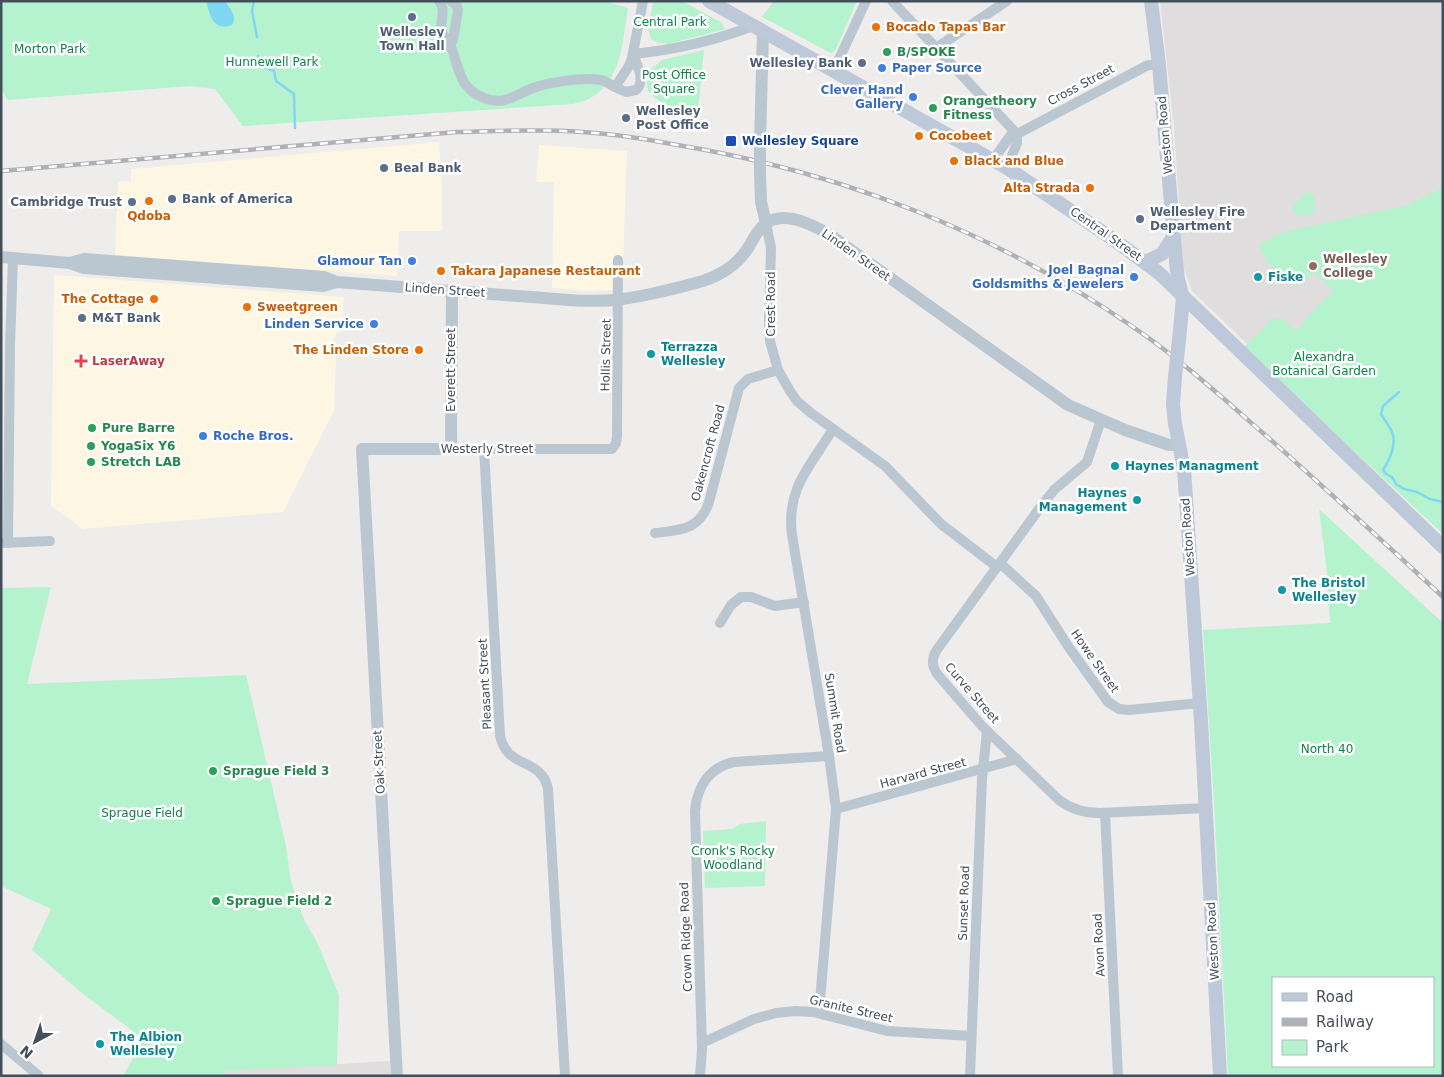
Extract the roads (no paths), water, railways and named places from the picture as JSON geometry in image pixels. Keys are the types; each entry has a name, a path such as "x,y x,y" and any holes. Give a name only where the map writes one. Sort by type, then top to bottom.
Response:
{"main road":[{"name":"Central Street","path":"710,1 1007,168 1145,262 1443,546"},
{"name":"Weston Road","path":"1151,1 1159,65 1173,238 1178,279 1183,298 1174,410 1184,475 1200,703 1220,1076"},
{"path":"1145,262 1162,254 1173,238"}],"street":[{"path":"614,87 629,66 643,1"},
{"path":"892,1 1017,134 1017,142 1007,168"},
{"path":"936,48 1007,1"},
{"path":"449,44 453,40 458,10 457,6 444,2 442,29 466,86 476,94 489,100 499,101 513,98 535,87 569,81 600,80 629,92 634,91 640,87 640,77 633,54"},
{"path":"834,70 867,2"},
{"path":"633,54 668,50 758,29"},
{"name":"Crest Road","path":"758,29 760,202 771,248 769,335 778,370 783,381 798,401 885,466 941,524 999,565"},
{"name":"Cross Street","path":"993,160 1008,137 1148,65 1159,65"},
{"name":"Linden Street","path":"7,258 70,263 84,259 324,277 337,282 567,300 618,299 663,291 718,275 739,259 758,231 766,223 779,219 792,219 826,233 1060,400 1101,420 1163,444 1179,445"},
{"path":"7,258 10,337 5,543 50,542"},
{"name":"Hollis Street","path":"612,449 616,443 617,436 618,260"},
{"name":"Everett Street","path":"451,449 452,291"},
{"name":"Oakencroft Road","path":"655,533 686,528 701,518 709,502 739,388 748,379 778,370"},
{"name":"Curve Street","path":"1101,420 1087,462 1052,493 936,651 932,661 936,673 987,731 1066,805 1084,812 1105,813 1206,808"},
{"name":"Summit Road","path":"819,1013 836,809 829,756 791,530 792,503 802,475 833,429"},
{"name":"Westerly Street","path":"362,449 612,449"},
{"name":"Oak Street","path":"362,449 397,1076"},
{"name":"Pleasant Street","path":"484,449 500,735 508,753 538,771 546,781 548,789 565,1076"},
{"name":"Howe Street","path":"999,565 1034,592 1083,668 1113,707 1129,710 1200,703"},
{"path":"720,623 731,605 741,597 751,597 775,606 804,602"},
{"name":"Sunset Road","path":"970,1076 983,769 987,731"},
{"name":"Crown Ridge Road","path":"700,1076 702,1043 695,811 701,787 707,777 715,770 729,763 829,756"},
{"name":"Harvard Street","path":"836,809 1016,759"},
{"name":"Avon Road","path":"1105,813 1118,1076"},
{"name":"Granite Street","path":"702,1043 760,1017 795,1011 819,1013 887,1031 971,1036"},
{"path":"1,1044 38,1076"}],"water":[{"path":"206,1 225,1 234,16 232,25 226,27 216,24 211,17"}],"waterway":[{"path":"254,1 252,11 257,37"},
{"path":"258,56 258,64 274,71 276,81 294,94 295,128"},
{"path":"1399,392 1383,406 1381,414 1390,428 1393,438 1391,455 1383,470 1392,477 1396,484 1404,489 1443,502"}],"railway":[{"path":"1,171 457,132 535,130 618,135 738,157 799,172 859,190 974,236 1030,264 1084,295 1136,329 1238,411 1443,597"}],"place":[{"name":"Wellesley Town Hall","path":"412,17"},
{"name":"Bocado Tapas Bar","path":"876,27"},
{"name":"B/SPOKE","path":"887,52"},
{"name":"Wellesley Bank","path":"862,63"},
{"name":"Paper Source","path":"882,68"},
{"name":"Clever Hand Gallery","path":"913,97"},
{"name":"Orangetheory Fitness","path":"933,108"},
{"name":"Wellesley Post Office","path":"626,118"},
{"name":"Cocobeet","path":"919,136"},
{"name":"Wellesley Square","path":"731,141"},
{"name":"Black and Blue","path":"954,161"},
{"name":"Beal Bank","path":"384,168"},
{"name":"Alta Strada","path":"1090,188"},
{"name":"Bank of America","path":"172,199"},
{"name":"Qdoba","path":"149,201"},
{"name":"Cambridge Trust","path":"132,202"},
{"name":"Wellesley Fire Department","path":"1140,219"},
{"name":"Glamour Tan","path":"412,261"},
{"name":"Wellesley College","path":"1313,266"},
{"name":"Takara Japanese Restaurant","path":"441,271"},
{"name":"Joel Bagnal Goldsmiths & Jewelers","path":"1134,277"},
{"name":"Fiske","path":"1258,277"},
{"name":"The Cottage","path":"154,299"},
{"name":"Sweetgreen","path":"247,307"},
{"name":"M&T Bank","path":"82,318"},
{"name":"Linden Service","path":"374,324"},
{"name":"The Linden Store","path":"419,350"},
{"name":"Terrazza Wellesley","path":"651,354"},
{"name":"LaserAway","path":"81,361"},
{"name":"Pure Barre","path":"92,428"},
{"name":"Roche Bros.","path":"203,436"},
{"name":"YogaSix Y6","path":"91,446"},
{"name":"Stretch LAB","path":"91,462"},
{"name":"Haynes Managment","path":"1115,466"},
{"name":"Haynes Management","path":"1137,500"},
{"name":"The Bristol Wellesley","path":"1282,590"},
{"name":"Sprague Field 3","path":"213,771"},
{"name":"Sprague Field 2","path":"216,901"},
{"name":"The Albion Wellesley","path":"100,1044"}],"park label":[{"name":"Central Park","path":"670,22"},
{"name":"Morton Park","path":"50,49"},
{"name":"Hunnewell Park","path":"272,62"},
{"name":"Post Office Square","path":"674,82"},
{"name":"Alexandra Botanical Garden","path":"1324,364"},
{"name":"North 40","path":"1327,749"},
{"name":"Sprague Field","path":"142,813"},
{"name":"Cronk's Rocky Woodland","path":"733,858"}]}
